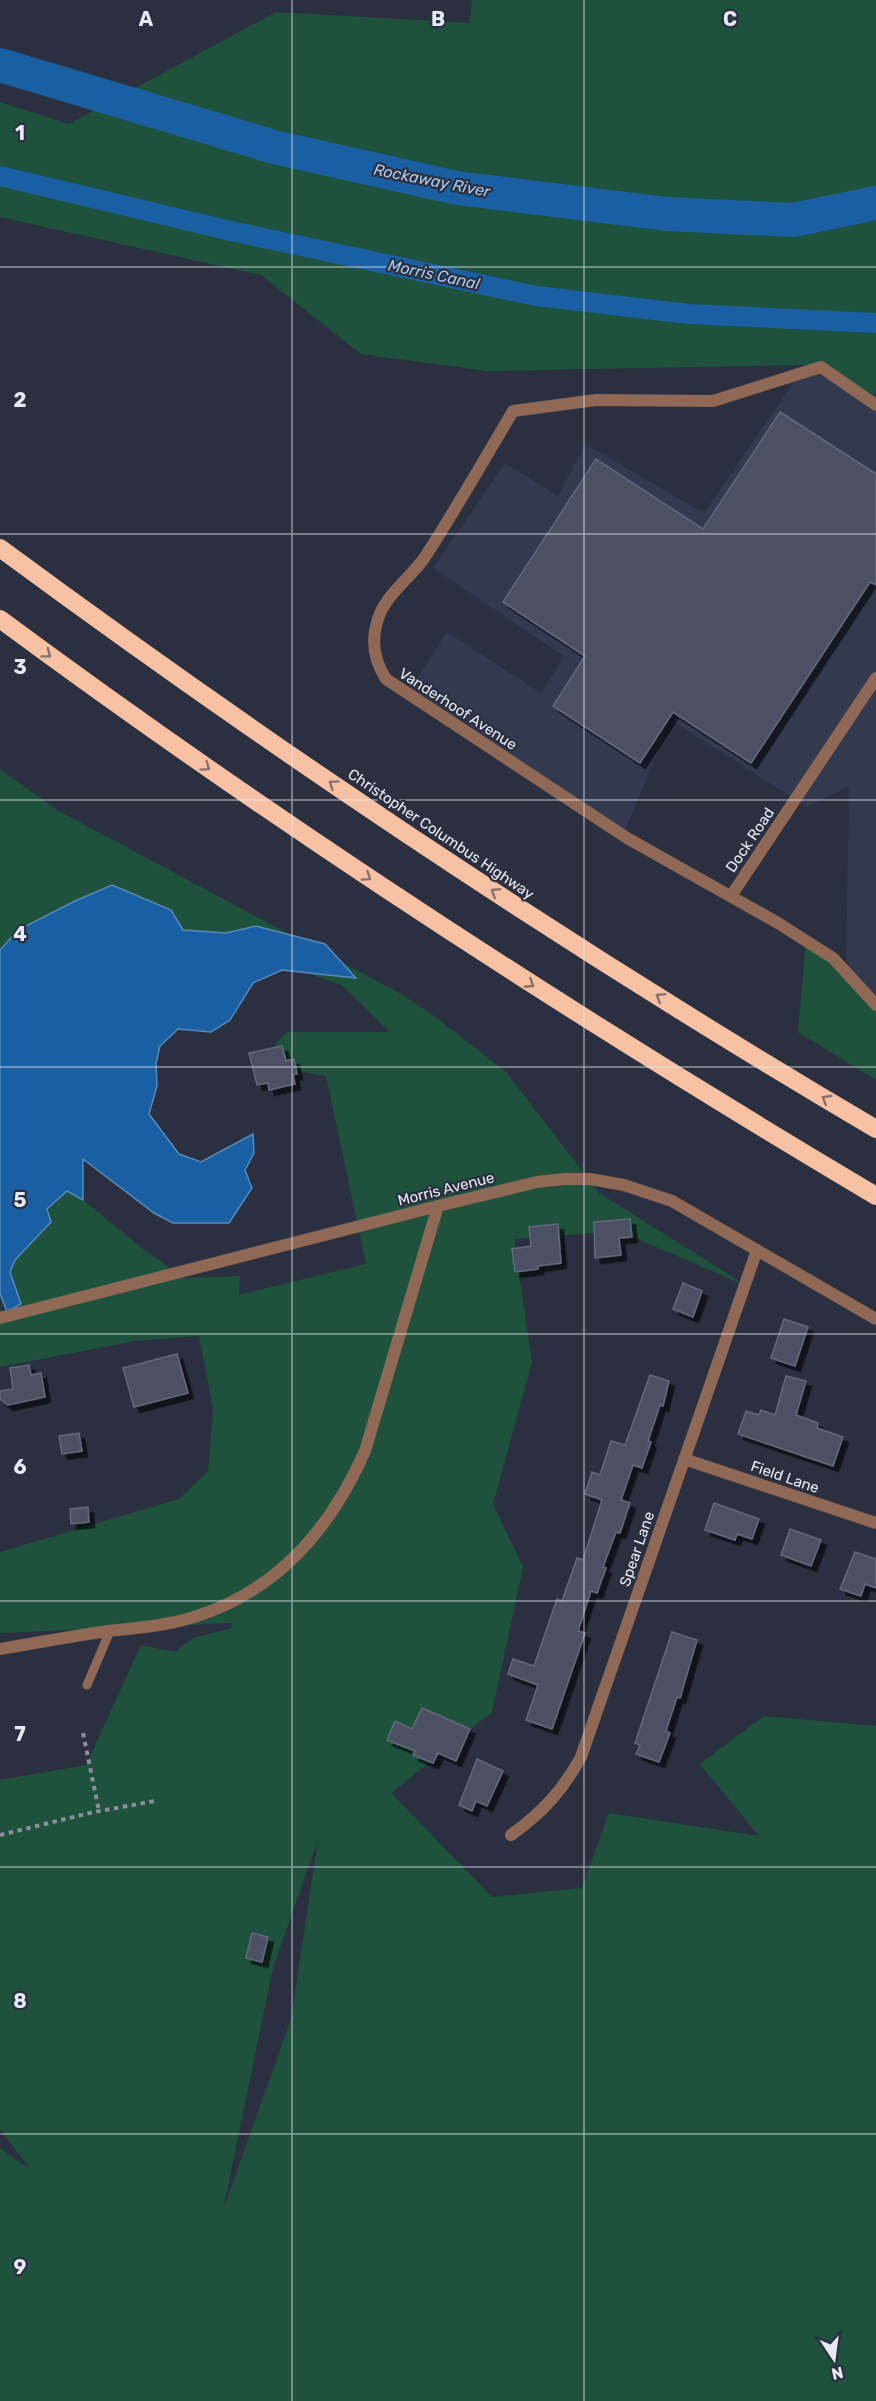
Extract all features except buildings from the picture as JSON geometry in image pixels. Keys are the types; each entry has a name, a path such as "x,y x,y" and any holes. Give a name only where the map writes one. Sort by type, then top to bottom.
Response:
{"highway":[{"name":"Christopher Columbus Highway","path":"0,548 377,815 702,1024 876,1129"},
{"path":"0,619 123,710 436,923 725,1106 876,1196"}],"street":[{"name":"Vanderhoof Avenue","path":"731,896 627,838 386,679 376,655 374,638 377,621 385,605 424,558 513,411 573,402 713,401 821,368 876,405"},
{"name":"Dock Road","path":"876,678 731,896 778,922 832,958 876,1005"},
{"name":"Morris Avenue","path":"0,1318 537,1182 590,1179 624,1185 672,1201 876,1319"},
{"path":"0,1649 161,1625 195,1617 228,1603 258,1586 286,1565 311,1540 333,1513 351,1483 365,1451 438,1206"},
{"name":"Spear Lane","path":"512,1835 534,1819 552,1801 568,1780 581,1756 757,1250"},
{"name":"Field Lane","path":"684,1459 876,1523"}],"lane":[{"path":"87,1685 110,1631"}],"path":[{"path":"83,1733 99,1811"},
{"path":"0,1835 99,1811 155,1801"}],"shaded area":[{"path":"806,365 876,395 876,998 846,970 849,786 807,807 671,720 623,835 405,696 447,632 541,693 564,656 433,568 505,463 558,496 585,444 704,513"}],"green space":[{"path":"472,0 876,0 876,395 806,365 487,371 361,354 261,275 0,217 0,102 69,124 276,12 470,23"},
{"path":"0,769 57,810 401,994 434,1016 506,1072 599,1193 747,1286 619,1231 514,1239 532,1362 493,1504 523,1567 492,1712 391,1793 492,1897 582,1888 609,1813 759,1836 700,1764 764,1716 876,1726 876,2401 0,2401 0,2148 31,2170 0,2129 0,1780 86,1765 141,1645 175,1652 193,1638 232,1628 231,1623 0,1633 0,1552 179,1499 208,1471 213,1409 199,1336 135,1341 0,1367 0,1309 7,1312 21,1303 10,1272 34,1228 67,1190 83,1200 143,1249 185,1278 240,1276 239,1295 366,1264 326,1076 257,1064 287,1032 390,1032 342,985 269,960 0,995","holes":["318,1840 291,2019 223,2210 273,1968"]},
{"path":"806,942 876,998 876,1080 798,1032"}],"water":[{"path":"112,885 171,910 183,930 226,933 256,926 325,944 356,978 282,970 253,983 230,1020 211,1032 178,1029 160,1046 156,1063 157,1086 149,1114 179,1154 201,1162 253,1134 254,1153 245,1170 252,1188 229,1223 173,1223 154,1213 83,1159 83,1200 67,1191 47,1209 51,1222 15,1260 10,1272 21,1304 7,1312 0,1294 0,950 18,930"}],"waterway":[{"name":"Rockaway River","path":"0,65 274,147 457,188 667,214 793,220 876,203"},
{"name":"Morris Canal","path":"0,176 231,231 536,296 689,314 876,323"}]}
